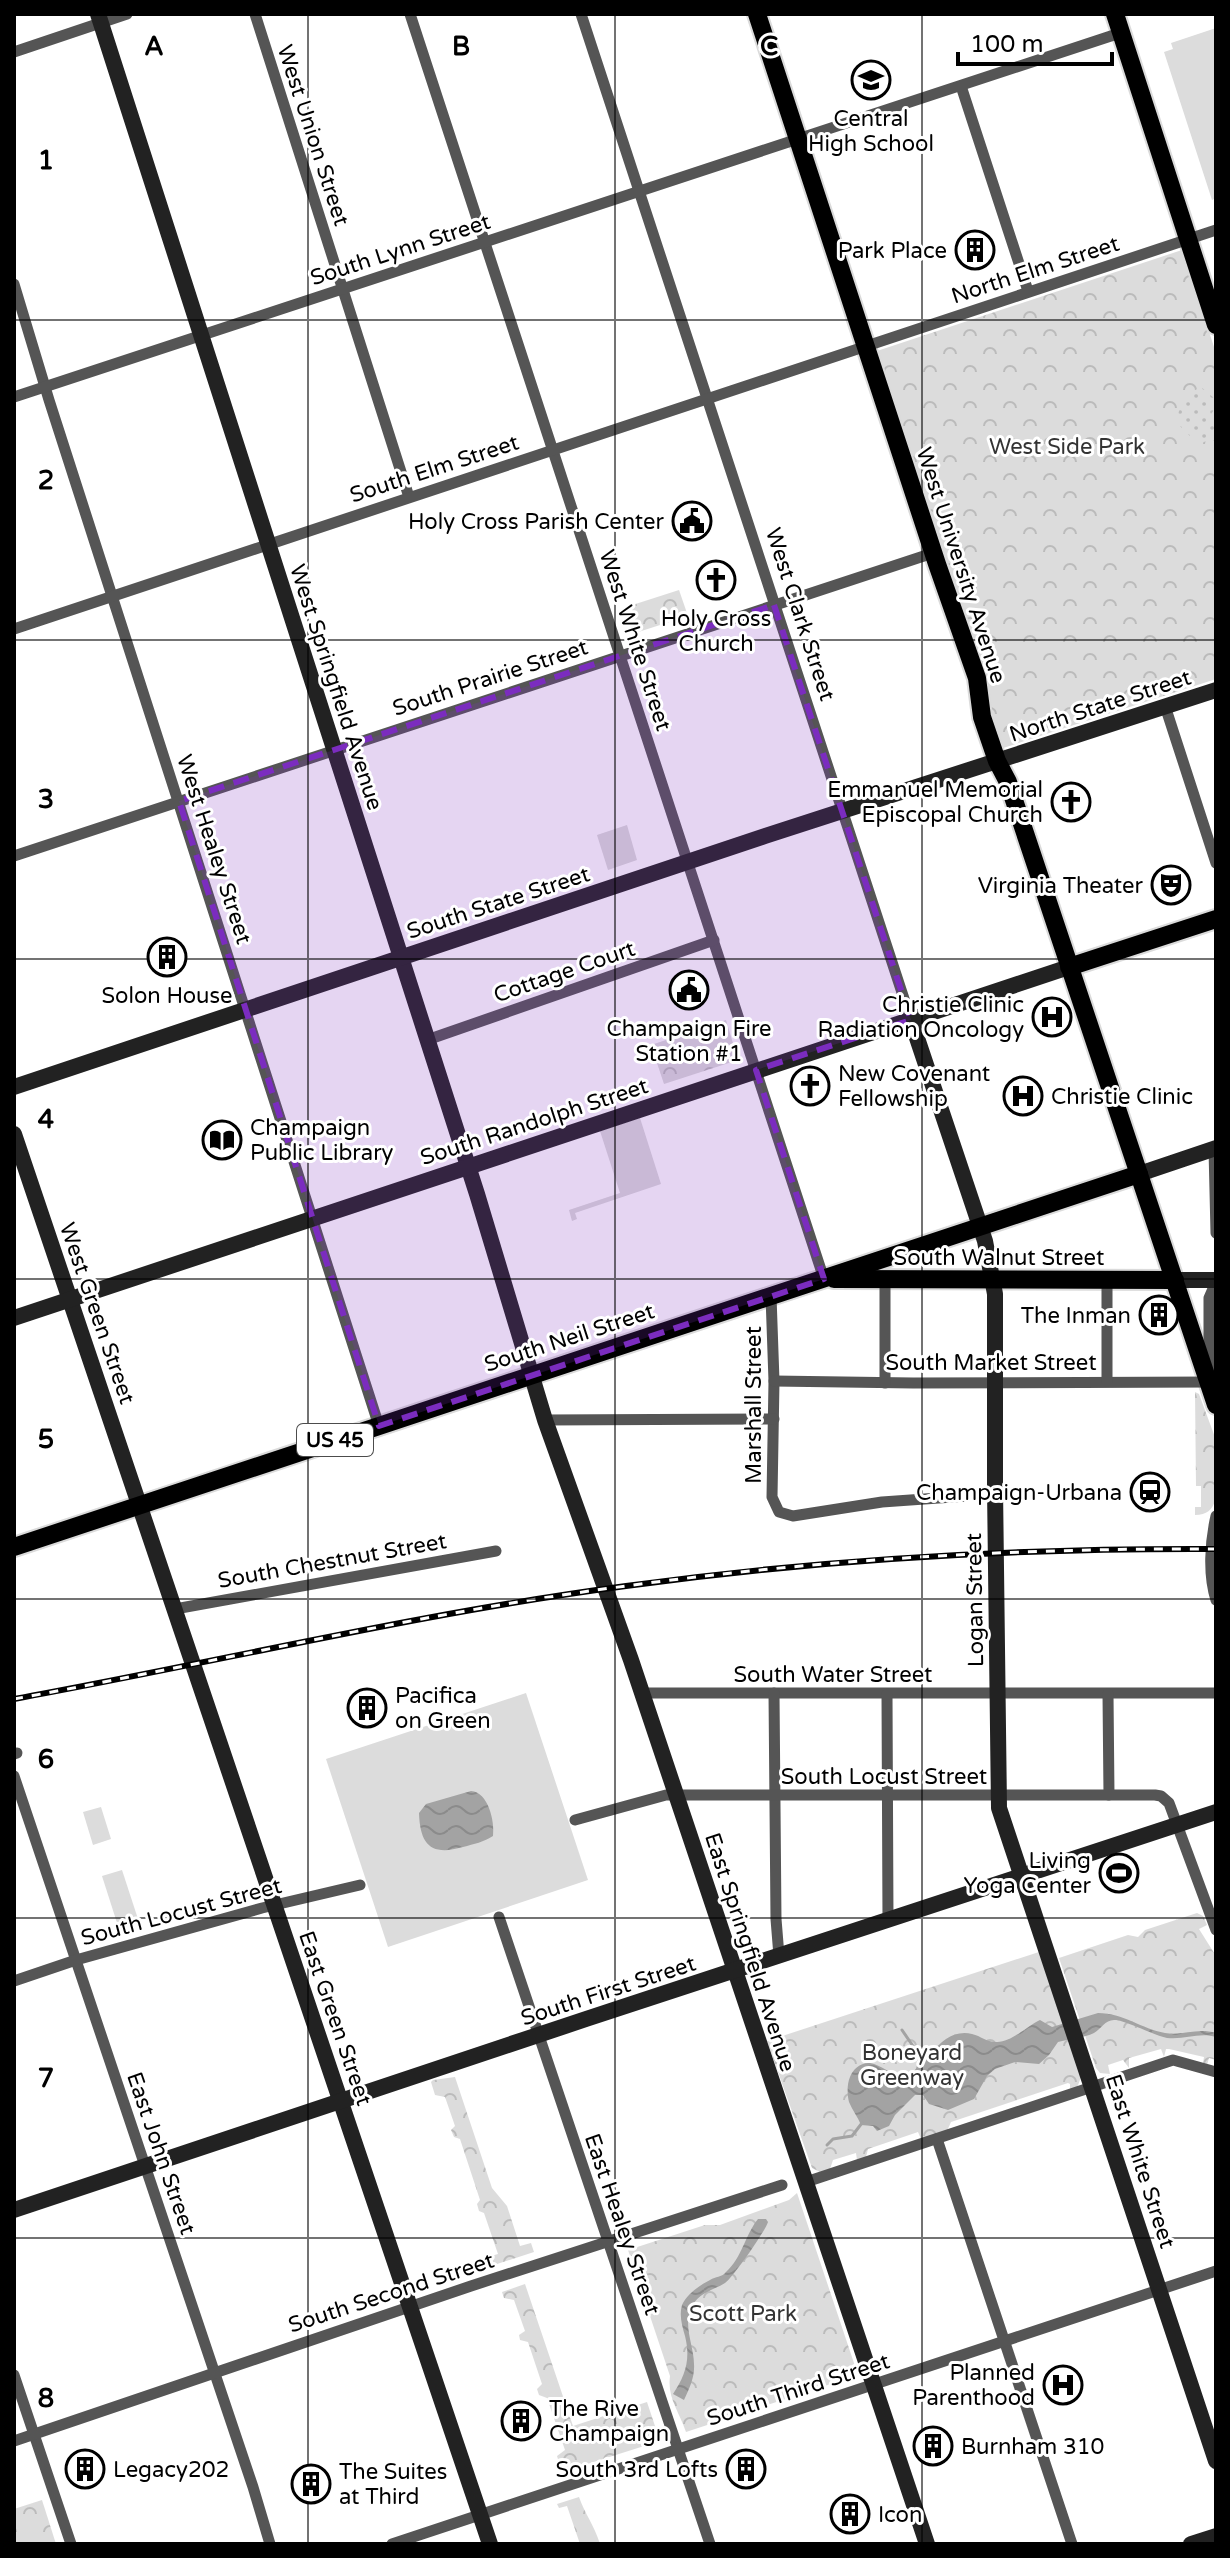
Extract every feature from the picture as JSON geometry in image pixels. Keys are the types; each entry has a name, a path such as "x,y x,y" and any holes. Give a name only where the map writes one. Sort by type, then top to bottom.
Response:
{"main road":[{"name":"West University Avenue","path":"757,14 933,553 977,678 982,717 997,761 1008,782 1212,1382 1216,1405"},
{"path":"1115,14 1216,325"},
{"name":"West Springfield Avenue","path":"99,19 468,1166 531,1375"},
{"name":"North State Street","path":"997,761 1216,690"},
{"name":"South State Street","path":"14,1087 997,761"},
{"path":"1069,967 1216,919"},
{"name":"South Randolph Street","path":"14,1318 1069,967"},
{"name":"West Clark Street","path":"911,1020 980,1227"},
{"name":"West Green Street","path":"14,1134 140,1505"},
{"path":"1139,1174 1215,1148"},
{"name":"South Neil Street","path":"14,1547 1139,1174"},
{"name":"Logan Street","path":"980,1227 994,1281 998,1796 999,1808 1022,1876"},
{"name":"South Walnut Street","path":"824,1279 1175,1280"},
{"path":"1175,1280 1216,1281"},
{"name":"East Springfield Avenue","path":"531,1375 642,1693 927,2544"},
{"name":"East Green Street","path":"140,1505 490,2544"},
{"name":"South First Street","path":"14,2210 1216,1812"},
{"name":"East White Street","path":"1022,1876 1216,2461"},
{"path":"1191,2544 1216,2536"}],"street":[{"path":"14,52 99,19 127,14"},
{"name":"West Union Street","path":"255,14 409,497"},
{"name":"West White Street","path":"410,14 824,1279"},
{"name":"West Clark Street","path":"581,14 911,1020"},
{"name":"South Lynn Street","path":"14,397 1120,33"},
{"path":"961,86 1028,291"},
{"name":"North Elm Street","path":"866,346 1216,230"},
{"name":"West Healey Street","path":"14,284 379,1426"},
{"name":"South Elm Street","path":"14,629 866,346"},
{"name":"South Prairie Street","path":"14,856 933,553"},
{"path":"1165,706 1216,863"},
{"name":"Cottage Court","path":"427,1040 714,940"},
{"path":"1215,1148 1216,1233"},
{"path":"885,1281 885,1383"},
{"path":"1107,1281 1107,1381"},
{"path":"1212,1382 1209,1298 1216,1281"},
{"name":"Marshall Street","path":"771,1296 774,1381 772,1497 779,1512 793,1516 882,1502 967,1496"},
{"name":"South Market Street","path":"774,1381 1212,1382"},
{"path":"545,1420 774,1419"},
{"path":"1215,1521 1212,1532 1212,1589 1216,1600"},
{"name":"South Chestnut Street","path":"175,1609 496,1551"},
{"name":"South Water Street","path":"642,1693 1216,1693"},
{"path":"774,1693 779,1956"},
{"path":"887,1694 888,1921"},
{"path":"1108,1694 1109,1795"},
{"name":"East John Street","path":"14,1776 19,1807 76,1960 270,2544"},
{"name":"South Locust Street","path":"575,1820 666,1795 1109,1795 1161,1796 1169,1803 1179,1825"},
{"path":"1179,1825 1216,1930"},
{"name":"South Locust Street","path":"14,1981 76,1960 360,1885"},
{"name":"East Healey Street","path":"499,1917 710,2544"},
{"path":"806,2182 1173,2060 1216,2072"},
{"path":"937,2139 1072,2544"},
{"name":"South Second Street","path":"14,2441 782,2185"},
{"name":"South Third Street","path":"392,2544 1216,2271"},
{"path":"14,2375 71,2544"}],"highlighted area":[{"path":"774,605 911,1020 756,1070 824,1279 379,1426 179,801"}],"green space":[{"path":"1216,28 1216,198 1212,200 1164,52 1173,49 1171,43"},
{"name":"West Side Park","path":"1182,250 1216,353 1216,679 1000,749 990,715 983,671 877,351"},
{"path":"1201,387 1214,398 1216,407 1209,417 1216,425 1216,440 1194,440 1180,426 1177,417 1184,396"},
{"path":"679,590 688,616 629,635 620,609"},
{"path":"627,825 637,860 608,870 597,835"},
{"path":"726,1020 738,1060 664,1084 651,1045"},
{"path":"640,1118 661,1184 575,1213 577,1219 572,1221 569,1210 620,1193 600,1131"},
{"path":"1195,1392 1199,1394 1216,1440 1216,1499 1208,1511 1195,1515 1195,1507 1201,1507 1201,1486 1196,1486"},
{"path":"526,1693 588,1880 388,1947 326,1759"},
{"path":"101,1807 111,1839 93,1845 83,1812"},
{"path":"122,1870 138,1919 118,1926 102,1876"},
{"path":"1197,1913 1203,1916 1207,1925 1199,1929 1216,1956 1216,2060 1209,2058 1207,2065 1203,2063 1204,2057 1169,2049 1166,2049 1164,2057 1161,2049 1129,2058 1129,2068 1123,2060 1108,2065 1110,2074 1100,2073 1059,1958 1128,1935 1138,1937 1145,1930"},
{"name":"Boneyard Greenway","path":"1039,1952 1081,2077 1077,2088 1070,2089 1068,2083 951,2122 947,2131 921,2139 918,2132 868,2149 866,2157 857,2160 856,2153 833,2160 830,2169 820,2172 812,2168 767,2041"},
{"path":"455,2077 492,2188 507,2206 520,2246 531,2243 534,2252 494,2265 491,2256 498,2254 484,2213 479,2211 477,2204 480,2200 460,2139 454,2137 451,2130 455,2126 445,2097 435,2095 431,2082"},
{"name":"Scott Park","path":"797,2193 858,2375 686,2432 672,2398 670,2376 628,2250 705,2225 720,2225 789,2200"},
{"path":"525,2284 573,2426 647,2402 660,2441 562,2472 557,2456 565,2450 547,2398 539,2395 537,2389 542,2384 528,2342 520,2340 519,2335 525,2331 514,2300 504,2298 502,2292"},
{"path":"579,2497 600,2544 580,2544 567,2506 559,2508 557,2504"},
{"path":"42,2500 56,2544 14,2544 14,2509"}],"water":[{"path":"471,1791 482,1796 486,1802 493,1823 493,1836 479,1843 452,1849 430,1846 422,1834 419,1813 426,1804"},
{"path":"1098,2013 1165,2033 1203,2031 1216,2033 1216,2037 1167,2038 1111,2020 1090,2035 1058,2042 1039,2064 1015,2062 995,2069 987,2076 974,2099 948,2110 929,2104 923,2095 915,2095 895,2115 889,2126 877,2131 873,2126 861,2125 849,2102 850,2077 855,2069 864,2064 875,2064 896,2075 907,2076 916,2068 916,2056 932,2054 944,2040 954,2035 966,2033 1002,2042 1040,2020 1052,2027"},
{"path":"758,2219 768,2222 741,2264 729,2280 701,2296 691,2309 688,2329 694,2369 684,2400 673,2394 684,2374 687,2360 682,2305 694,2290 722,2275 731,2266"}],"waterway":[{"path":"902,2030 915,2049"},
{"path":"827,2145 833,2139 852,2136 862,2123"}],"railway":[{"path":"14,1699 396,1624 626,1586 773,1569 920,1557 1216,1549"}],"place":[{"name":"Central High School","path":"871,80"},
{"name":"Park Place","path":"975,250"},
{"name":"Holy Cross Parish Center","path":"692,521"},
{"name":"Holy Cross Church","path":"716,580"},
{"name":"Emmanuel Memorial Episcopal Church","path":"1071,802"},
{"name":"Virginia Theater","path":"1171,885"},
{"name":"Solon House","path":"167,957"},
{"name":"Champaign Fire Station #1","path":"689,990"},
{"name":"Christie Clinic Radiation Oncology","path":"1052,1017"},
{"name":"New Covenant Fellowship","path":"810,1086"},
{"name":"Christie Clinic","path":"1023,1096"},
{"name":"Champaign Public Library","path":"222,1140"},
{"name":"The Inman","path":"1159,1315"},
{"name":"Champaign-Urbana","path":"1150,1492"},
{"name":"Pacifica on Green","path":"367,1708"},
{"name":"Living Yoga Center","path":"1119,1873"},
{"name":"Planned Parenthood","path":"1063,2385"},
{"name":"The Rive Champaign","path":"521,2421"},
{"name":"Burnham 310","path":"933,2446"},
{"name":"Legacy202","path":"85,2469"},
{"name":"South 3rd Lofts","path":"746,2469"},
{"name":"The Suites at Third","path":"311,2484"},
{"name":"Icon","path":"850,2514"}]}
